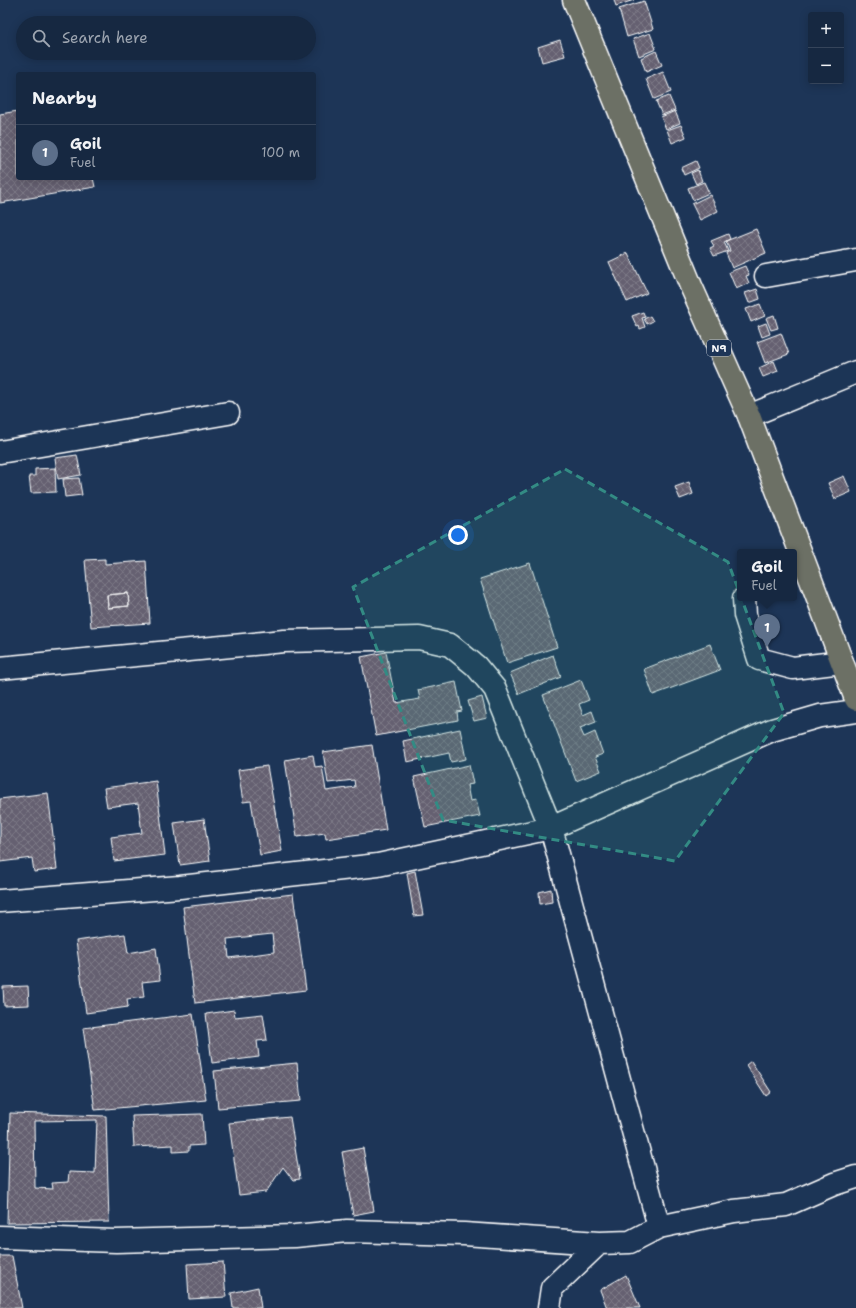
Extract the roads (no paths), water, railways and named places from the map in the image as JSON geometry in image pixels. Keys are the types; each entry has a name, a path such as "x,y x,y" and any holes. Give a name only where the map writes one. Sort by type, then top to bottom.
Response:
{"highway":[{"name":"N9","path":"574,0 691,286 749,416 792,548"},
{"name":"N9","path":"797,559 842,662 856,699"}],"street":[{"path":"766,276 856,260"},
{"path":"749,416 856,372"},
{"path":"0,452 228,413"},
{"path":"744,601 745,615 759,659 793,668 842,662"},
{"path":"0,668 284,641 419,638 450,645 476,666 495,689 551,828 659,1227"},
{"path":"0,901 180,887 378,865 551,828 772,730 820,716 856,710"},
{"path":"0,1237 124,1240 295,1236 347,1231 464,1234 599,1243 630,1242 659,1227 734,1211 786,1205 834,1184 856,1177"},
{"path":"549,1308 552,1288 599,1243"}],"place":[{"name":"Goil","path":"767,647"}]}
